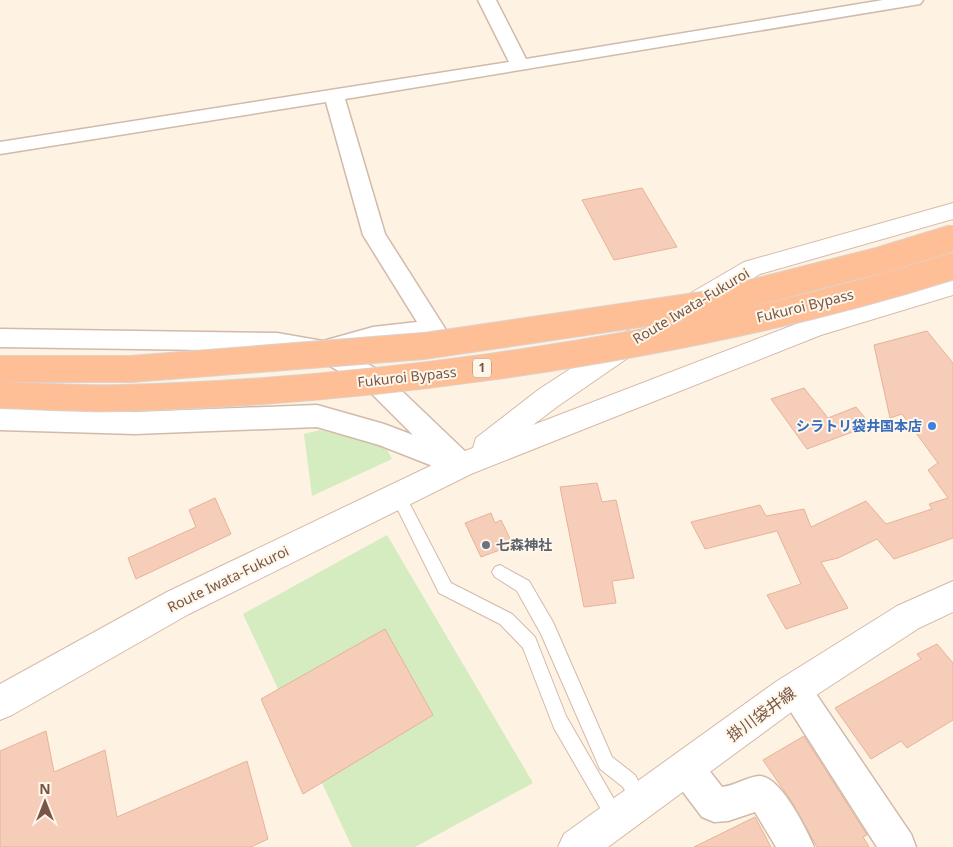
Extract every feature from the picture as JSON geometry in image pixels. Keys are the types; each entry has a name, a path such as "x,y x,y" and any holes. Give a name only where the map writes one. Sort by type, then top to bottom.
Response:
{"highway":[{"name":"Fukuroi Bypass","path":"0,368 131,368 434,345 708,304 881,260 953,238"},
{"name":"Fukuroi Bypass","path":"0,395 119,398 257,393 444,374 561,357 719,328 898,283 953,266"}],"main road":[{"name":"Route Iwata-Fukuroi","path":"461,465 548,398 652,328 752,268 953,211"},
{"name":"Route Iwata-Fukuroi","path":"0,703 178,603 461,465 813,328 953,286"},
{"name":"掛川袋井線","path":"577,847 795,690 908,617 953,596"}],"street":[{"path":"487,0 520,66"},
{"path":"0,148 520,66 914,0"},
{"path":"324,351 373,336 434,330 374,235 334,95"},
{"path":"0,338 277,342 324,351 373,379 461,465"},
{"path":"0,419 135,423 317,416 384,435 461,465"},
{"path":"795,690 898,847"},
{"path":"686,768 714,805 728,804 760,793 769,801 796,847"}],"lane":[{"path":"398,496 445,588 506,619 528,643 560,722 628,810"},
{"path":"500,572 524,586 547,628 606,763 629,781 628,810"}],"green space":[{"path":"320,430 384,444 392,459 312,496 304,434"},
{"path":"387,535 533,783 415,847 352,847 243,614"}],"building":[{"path":"642,188 677,247 614,260 582,200"},
{"path":"927,331 953,363 953,538 894,559 877,539 838,558 821,562 848,608 786,629 767,595 801,584 777,531 705,549 691,522 760,505 766,516 804,509 811,527 866,501 886,524 932,509 929,504 948,498 928,470 938,463 902,414 890,418 874,345"},
{"path":"804,388 828,418 856,407 871,425 807,449 771,399"},
{"path":"597,483 602,502 616,500 634,578 612,581 616,603 584,607 560,487"},
{"path":"215,498 231,534 136,579 128,558 196,527 189,510"},
{"path":"491,513 495,523 501,520 513,545 481,557 465,523"},
{"path":"385,629 433,715 303,794 261,699"},
{"path":"937,644 953,663 953,720 907,748 901,741 871,759 835,708 921,659 917,654"},
{"path":"46,731 54,772 105,750 117,817 247,761 268,839 251,847 0,847 0,751"},
{"path":"804,736 867,835 863,837 869,847 817,847 793,804 763,760"},
{"path":"755,817 771,847 694,847"}],"place":[{"name":"シラトリ袋井国本店","path":"932,426"},
{"name":"七森神社","path":"486,545"}]}
